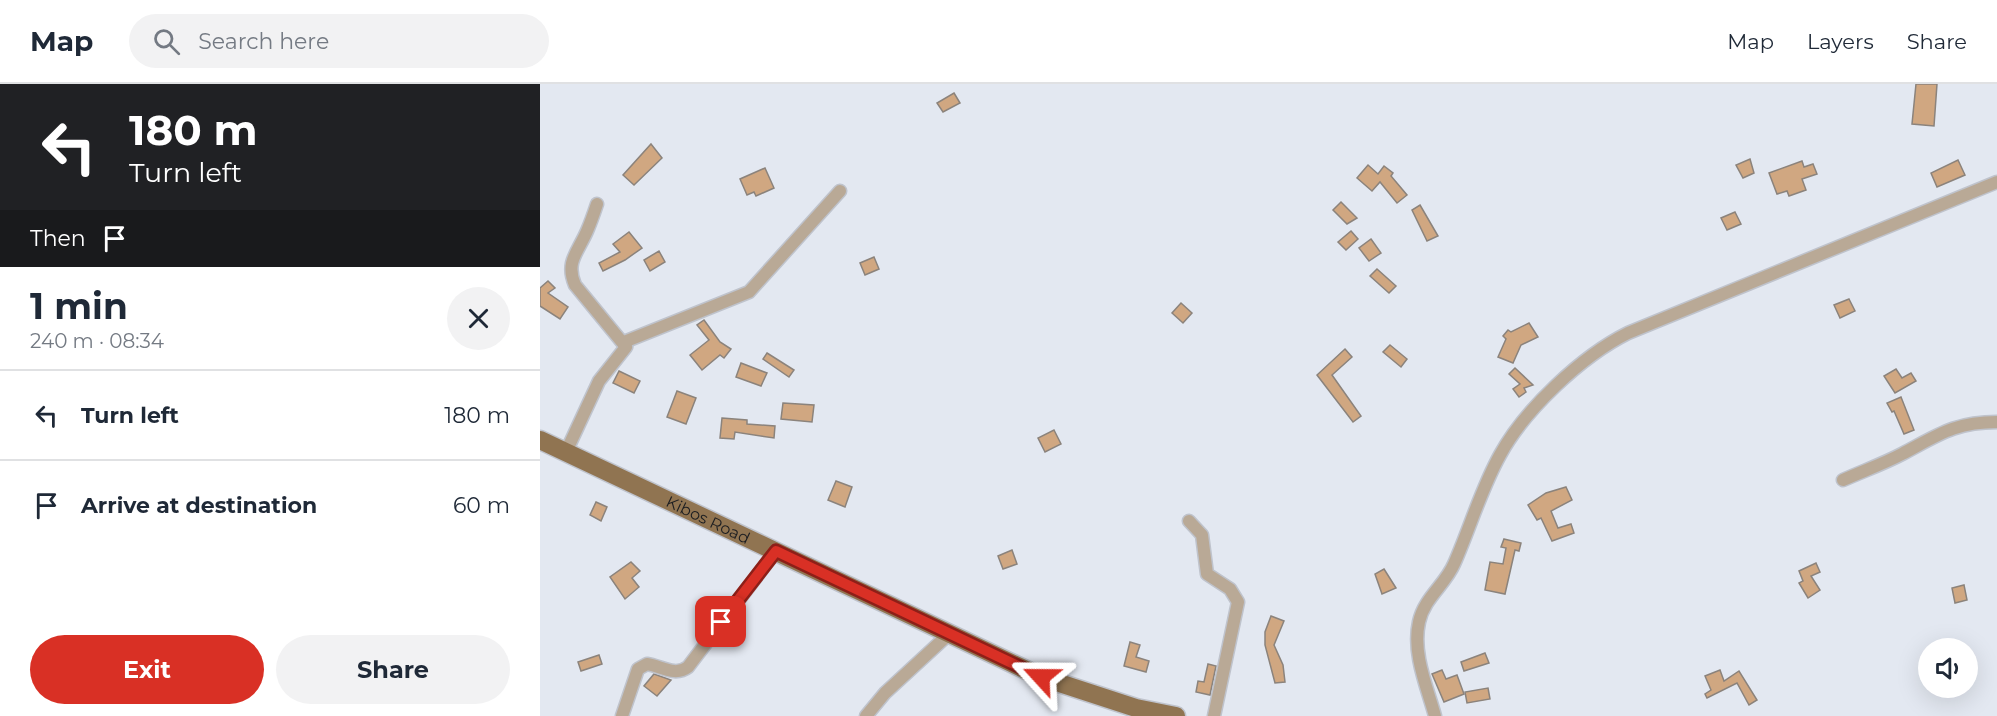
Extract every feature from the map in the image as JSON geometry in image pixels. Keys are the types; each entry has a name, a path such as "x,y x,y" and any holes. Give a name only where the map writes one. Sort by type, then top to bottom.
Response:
{"main road":[{"name":"Kibos Road","path":"540,440 1041,677 1126,705 1174,716"}],"street":[{"path":"1435,716 1422,671 1418,645 1419,622 1434,591 1454,564 1500,456 1530,414 1550,393 1594,354 1628,333 1997,182"},
{"path":"624,342 749,292 840,191"},
{"path":"566,452 599,381 626,347 571,277 572,257 586,233 597,204"},
{"path":"1843,480 1900,454 1944,430 1971,422 1997,422"},
{"path":"1189,521 1202,535 1207,574 1230,589 1238,602 1214,716"},
{"path":"622,716 638,669 647,664 679,672 687,667 776,551"},
{"path":"866,716 885,693 949,634"}],"building":[{"path":"1916,84 1937,84 1934,126 1912,124"},
{"path":"954,93 960,103 943,112 937,103"},
{"path":"651,144 662,158 634,185 623,175"},
{"path":"1750,159 1754,173 1743,178 1736,165"},
{"path":"1958,160 1965,175 1937,187 1931,173"},
{"path":"1802,161 1804,167 1813,164 1817,174 1802,179 1806,190 1789,196 1787,191 1777,194 1769,173"},
{"path":"1368,165 1378,174 1384,166 1393,173 1391,176 1407,195 1397,203 1380,182 1372,191 1357,178"},
{"path":"765,168 774,188 756,196 754,192 747,195 740,179"},
{"path":"1341,202 1357,218 1347,224 1333,210"},
{"path":"1420,205 1438,236 1427,241 1412,210"},
{"path":"1735,212 1741,224 1727,230 1721,218"},
{"path":"1351,231 1358,239 1346,250 1338,242"},
{"path":"629,232 642,248 603,271 599,263 620,252 613,244"},
{"path":"1371,239 1381,253 1369,261 1359,248"},
{"path":"659,251 665,262 650,271 644,260"},
{"path":"874,257 879,269 865,275 860,263"},
{"path":"1377,269 1396,286 1389,293 1370,276"},
{"path":"548,281 555,288 548,293 568,307 560,319 540,306 540,288"},
{"path":"1849,299 1855,311 1840,318 1834,305"},
{"path":"1181,303 1192,313 1183,323 1172,313"},
{"path":"704,320 720,342 731,349 724,358 720,355 702,370 690,355 709,340 697,325"},
{"path":"1529,323 1538,337 1521,345 1513,363 1498,357 1506,339 1503,336 1508,330 1511,332"},
{"path":"1390,345 1407,359 1401,367 1383,352"},
{"path":"1345,349 1352,357 1332,375 1361,416 1353,422 1317,375"},
{"path":"767,353 794,370 789,377 763,359"},
{"path":"741,363 767,373 761,386 736,377"},
{"path":"1515,368 1533,385 1524,388 1526,392 1519,397 1513,389 1520,384 1509,374"},
{"path":"1896,369 1902,378 1911,373 1916,381 1895,393 1884,376"},
{"path":"619,371 640,381 634,393 613,383"},
{"path":"677,391 696,398 686,424 667,417"},
{"path":"1901,397 1914,430 1904,434 1894,411 1892,412 1887,403"},
{"path":"783,403 814,405 812,422 781,419"},
{"path":"722,418 747,420 747,424 775,426 774,438 735,432 734,439 720,438"},
{"path":"1054,430 1061,444 1045,452 1038,438"},
{"path":"836,481 852,487 845,507 828,500"},
{"path":"1566,487 1572,500 1551,511 1558,528 1571,524 1574,533 1552,541 1541,518 1537,520 1528,505 1546,493"},
{"path":"596,502 607,507 601,521 590,515"},
{"path":"1504,539 1521,543 1519,551 1515,550 1505,594 1485,590 1490,562 1503,564 1506,548 1501,547"},
{"path":"1012,550 1017,564 1003,569 998,556"},
{"path":"631,562 640,571 632,578 639,587 625,599 610,577"},
{"path":"1816,563 1820,572 1811,576 1820,590 1808,598 1799,583 1803,581 1799,571"},
{"path":"1384,569 1396,588 1382,594 1375,574"},
{"path":"1964,585 1967,600 1955,603 1952,588"},
{"path":"1271,616 1284,621 1274,645 1283,665 1285,682 1275,683 1265,645 1265,632"},
{"path":"1130,642 1140,645 1136,657 1149,661 1146,672 1124,666"},
{"path":"1485,653 1489,663 1464,671 1461,662"},
{"path":"599,655 602,664 581,671 578,662"},
{"path":"1208,664 1216,666 1210,695 1196,692 1198,681 1204,682"},
{"path":"1442,670 1446,679 1457,675 1464,694 1444,702 1432,674"},
{"path":"1720,670 1724,681 1739,671 1757,700 1749,705 1737,683 1707,698 1705,694 1711,690 1705,676"},
{"path":"654,674 671,680 657,696 644,686"},
{"path":"1488,688 1490,699 1467,703 1465,692"}],"route":[{"path":"721,622 776,551 1041,677"}]}
